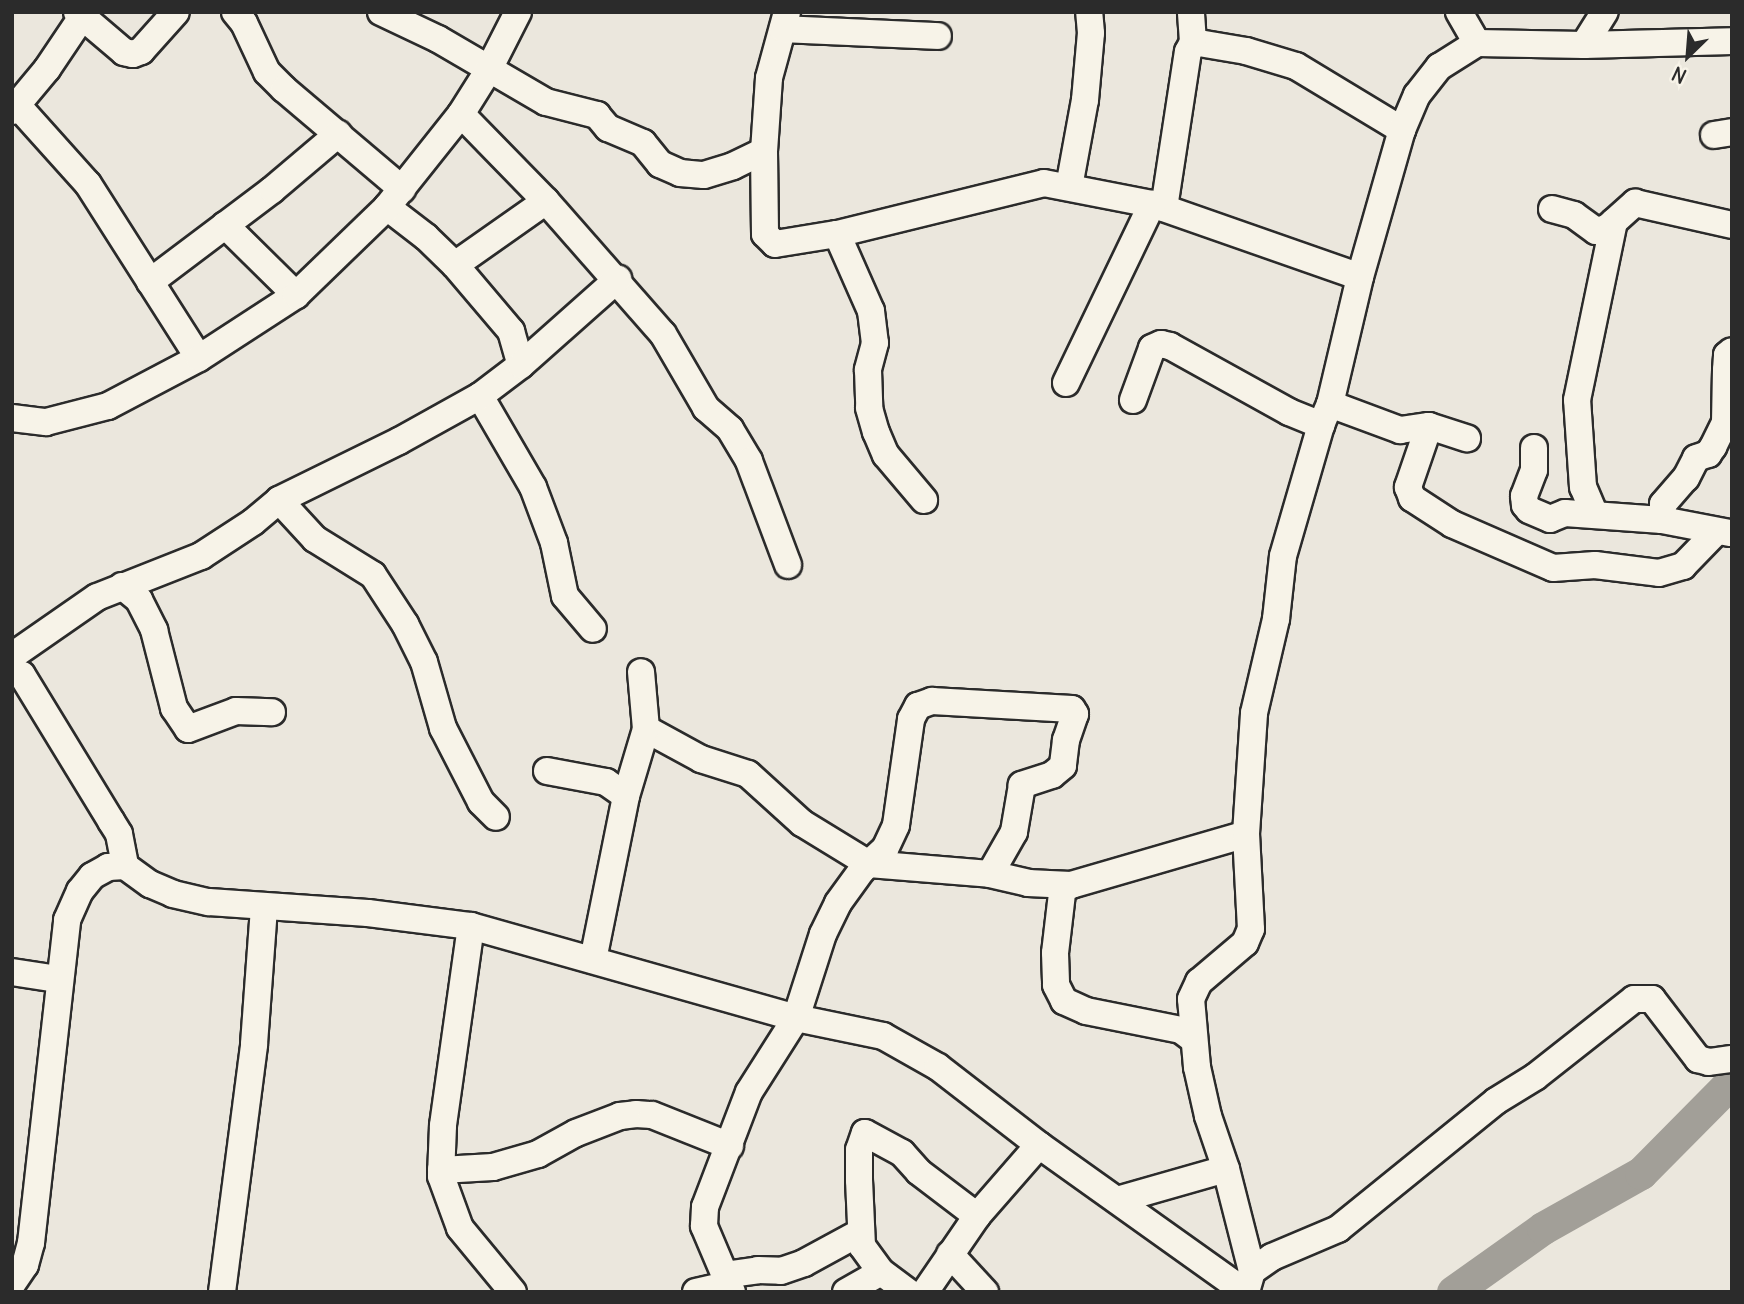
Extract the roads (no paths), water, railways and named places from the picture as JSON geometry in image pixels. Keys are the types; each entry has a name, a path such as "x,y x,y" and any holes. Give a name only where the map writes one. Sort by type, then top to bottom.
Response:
{"street":[{"path":"176,12 141,51 133,54 124,51 79,14 47,69 14,108 88,184 199,358"},
{"path":"235,12 244,23 267,72 338,134 426,237 455,265 511,331 522,365"},
{"path":"380,12 438,39 488,71 547,102 597,115 608,128 643,143 660,164 680,173 704,175 733,166 764,151"},
{"path":"12,418 46,422 108,406 199,358 296,295 394,198 461,114 488,71 519,12"},
{"path":"1069,187 1085,100 1091,33 1089,12"},
{"path":"1066,383 1158,206 1188,52 1193,42 1191,12"},
{"path":"1459,12 1477,43"},
{"path":"1584,45 1605,12"},
{"path":"938,36 785,20 769,78 764,151 765,234 775,244 837,233 1044,183 1158,206 1360,276"},
{"path":"1247,1285 1226,1169 1208,1116 1193,1040 1191,999 1199,982 1245,943 1251,929 1246,834 1254,713 1273,630 1283,556 1326,415 1360,276 1402,130 1417,95 1439,67 1477,43 1584,45 1732,41"},
{"path":"1193,42 1246,51 1296,66 1402,130"},
{"path":"461,114 618,279 663,334 706,408 730,429 749,461 788,565"},
{"path":"150,282 338,134"},
{"path":"455,265 546,201"},
{"path":"1552,209 1574,215 1596,230 1607,228 1635,203 1732,225"},
{"path":"1595,515 1583,487 1577,400 1615,222"},
{"path":"225,225 296,295"},
{"path":"837,233 871,311 875,343 868,370 869,408 876,432 886,454 924,500"},
{"path":"12,656 97,597 122,586 152,578 201,556 253,522 279,500 399,441 480,396 522,365 618,279"},
{"path":"1133,400 1152,348 1161,344 1170,346 1289,412 1326,415 1400,430 1429,426 1467,438"},
{"path":"1662,520 1663,504 1686,478 1692,463 1713,447 1725,422 1727,355 1732,351"},
{"path":"480,396 533,487 554,543 565,596 593,629"},
{"path":"1429,426 1408,487 1412,498 1452,524 1553,568 1595,565 1658,573 1683,566 1724,533"},
{"path":"1534,448 1534,470 1524,496 1529,510 1550,519 1565,513 1662,520 1691,523 1724,533"},
{"path":"279,500 315,539 373,575 405,624 424,663 441,723 481,802 496,817"},
{"path":"122,586 139,600 154,631 174,708 188,730 236,711 272,712"},
{"path":"12,670 22,675 115,827 125,866"},
{"path":"593,960 626,796 646,729 641,672"},
{"path":"729,1284 704,1226 705,1207 749,1092 796,1018 823,934 838,902 885,849 896,825 911,719 918,706 932,701 1072,709 1075,714 1066,740 1063,766 1052,775 1022,785 1014,832 990,874"},
{"path":"646,729 701,759 748,774 802,823 869,864 990,874 1027,883 1063,885 1119,872 1246,834"},
{"path":"547,771 606,782 626,796"},
{"path":"12,1284 25,1265 31,1243 58,979 67,920 80,891 92,876 108,867 125,866 150,884 173,894 264,908 368,913 471,926 796,1018 883,1036 938,1067 1039,1145 1247,1285"},
{"path":"1063,885 1055,953 1056,985 1064,1001 1086,1012 1181,1030 1193,1040"},
{"path":"222,1292 254,1044 264,908"},
{"path":"471,926 443,1126 441,1170 449,1205 460,1228 513,1292"},
{"path":"12,972 58,979"},
{"path":"1247,1285 1272,1257 1338,1229 1496,1101 1535,1077 1634,999 1651,999 1698,1059 1709,1062 1730,1059"},
{"path":"441,1170 493,1167 538,1154 576,1133 620,1116 636,1114 652,1115 730,1146"},
{"path":"908,1292 881,1272 862,1246 859,1233 859,1150 865,1133 902,1153 919,1172 977,1216"},
{"path":"925,1292 977,1216 1039,1145"},
{"path":"1117,1200 1226,1169"},
{"path":"696,1292 729,1284 758,1270 781,1271 804,1263 859,1233"},
{"path":"950,1254 985,1292"},
{"path":"846,1292 881,1272"}],"waterway":[{"path":"1453,1292 1543,1228 1641,1173 1732,1081"}]}
